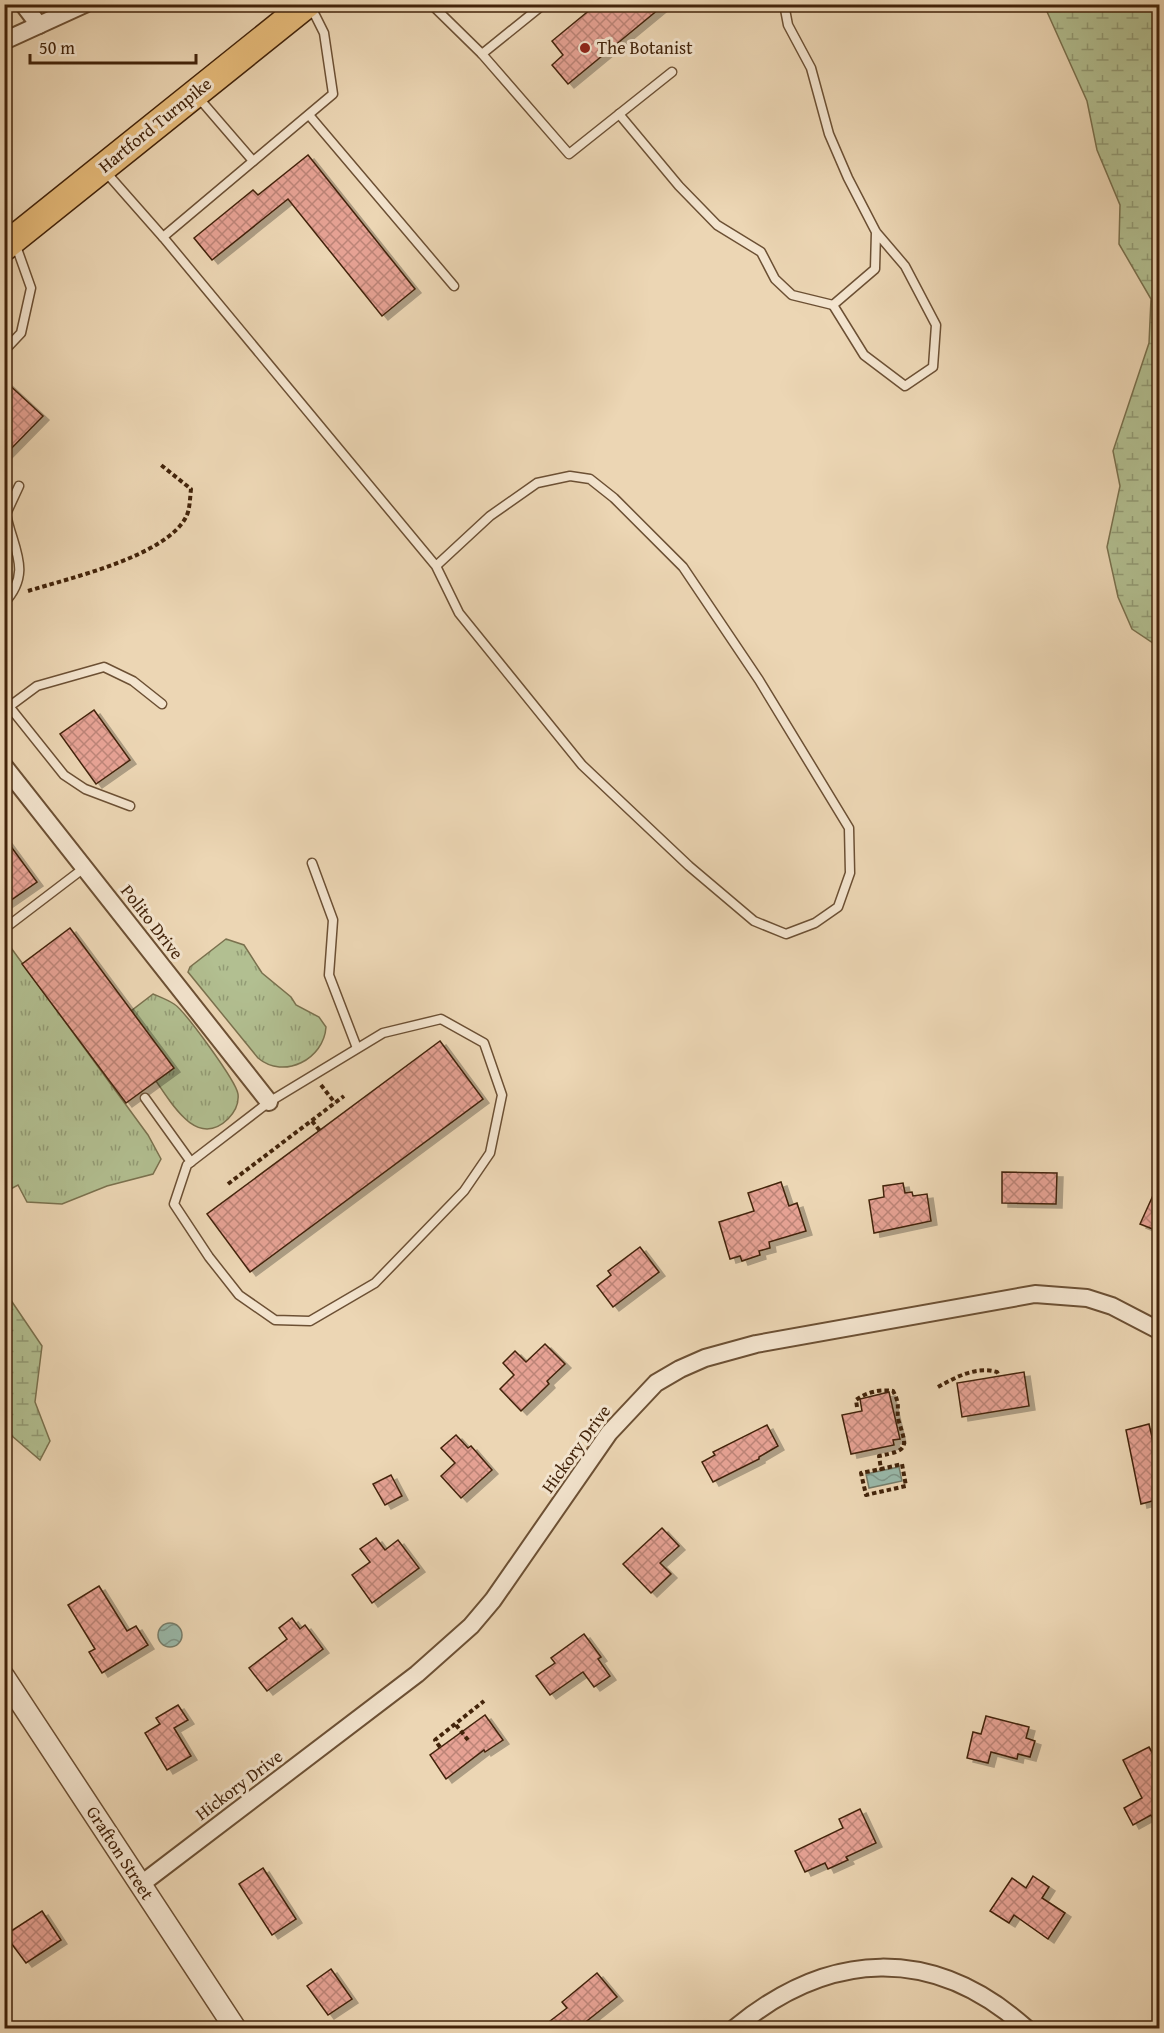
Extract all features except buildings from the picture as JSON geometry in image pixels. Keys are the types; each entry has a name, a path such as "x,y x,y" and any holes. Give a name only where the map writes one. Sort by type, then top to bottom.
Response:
{"main road":[{"name":"Hartford Turnpike","path":"9,243 308,4"}],"street":[{"path":"23,4 39,25"},
{"path":"4,41 85,4"},
{"name":"Polito Drive","path":"4,766 269,1102"},
{"name":"Hickory Drive","path":"140,1885 417,1674 471,1626 493,1600 609,1433 656,1383 680,1368 705,1358 756,1344 1035,1294 1061,1295 1104,1303 1160,1331"},
{"name":"Grafton Street","path":"4,1677 235,2028"},
{"path":"735,2028 796,1986 821,1977 873,1968 908,1970 949,1980 993,2001 1026,2028"}],"lane":[{"path":"163,237 333,94 324,33 308,4"},
{"path":"430,4 482,54 570,154 672,72"},
{"path":"482,54 544,4"},
{"path":"619,114 679,186 717,225 761,252 776,279 792,295 833,305 864,355 905,386 933,367 936,325 905,266 876,232 829,134 811,68 788,25 784,4"},
{"path":"195,94 253,161"},
{"path":"309,115 454,286"},
{"path":"102,168 163,237 436,566 459,613 582,765 689,866 754,921 786,934 815,923 838,907 850,873 849,828 759,680 683,567 614,498 590,479 570,476 537,483 490,516 436,566"},
{"path":"833,305 875,269 876,232"},
{"path":"4,351 21,333 31,288 9,243"},
{"path":"7,600 22,567 6,514 19,486"},
{"path":"130,806 85,789 64,775 7,703 37,686 104,667 133,681 162,704"},
{"path":"312,863 333,920 329,975 357,1048"},
{"path":"4,929 84,868"},
{"path":"441,1019 484,1043 502,1095 490,1153 464,1191 375,1283 310,1322 275,1320 239,1295 208,1257 174,1204 187,1165 269,1102 357,1048 383,1033 441,1019"},
{"path":"145,1098 191,1162"}],"path":[{"path":"7,600 116,564 162,542 187,517 191,489 161,465"},
{"path":"314,1075 335,1103"},
{"path":"228,1184 344,1096"},
{"path":"312,1121 320,1131"},
{"path":"938,1387 962,1375 981,1370 997,1372 999,1376"},
{"path":"857,1407 856,1400 862,1396 892,1390 898,1400 897,1421 906,1437 903,1447 895,1453 879,1456 881,1469"},
{"path":"902,1464 906,1486 866,1495 861,1473 881,1469 902,1464"},
{"path":"440,1747 435,1740 484,1701"},
{"path":"456,1725 468,1740"}],"green space":[{"path":"1044,5 1159,5 1159,647 1132,629 1118,597 1107,547 1120,486 1113,451 1149,343 1151,299 1119,244 1120,205 1097,150 1087,101"},
{"path":"226,939 244,945 262,973 291,997 296,1005 319,1017 326,1027 324,1038 318,1048 301,1063 279,1067 258,1058 188,972 190,967"},
{"path":"6,941 148,1135 161,1159 153,1174 107,1186 62,1204 27,1202 18,1185 5,1192"},
{"path":"153,994 180,1009 229,1075 235,1087 238,1094 236,1107 228,1119 217,1127 206,1129 186,1120 156,1081 173,1068 131,1011"},
{"path":"4,1290 42,1346 35,1402 50,1441 40,1460 5,1430"}],"water":[{"path":"899,1467 902,1481 869,1488 866,1474"},
{"path":"170,1623 179,1626 182,1635 179,1644 170,1647 161,1644 158,1635 161,1626"}],"place":[{"name":"The Botanist","path":"585,48"}]}
